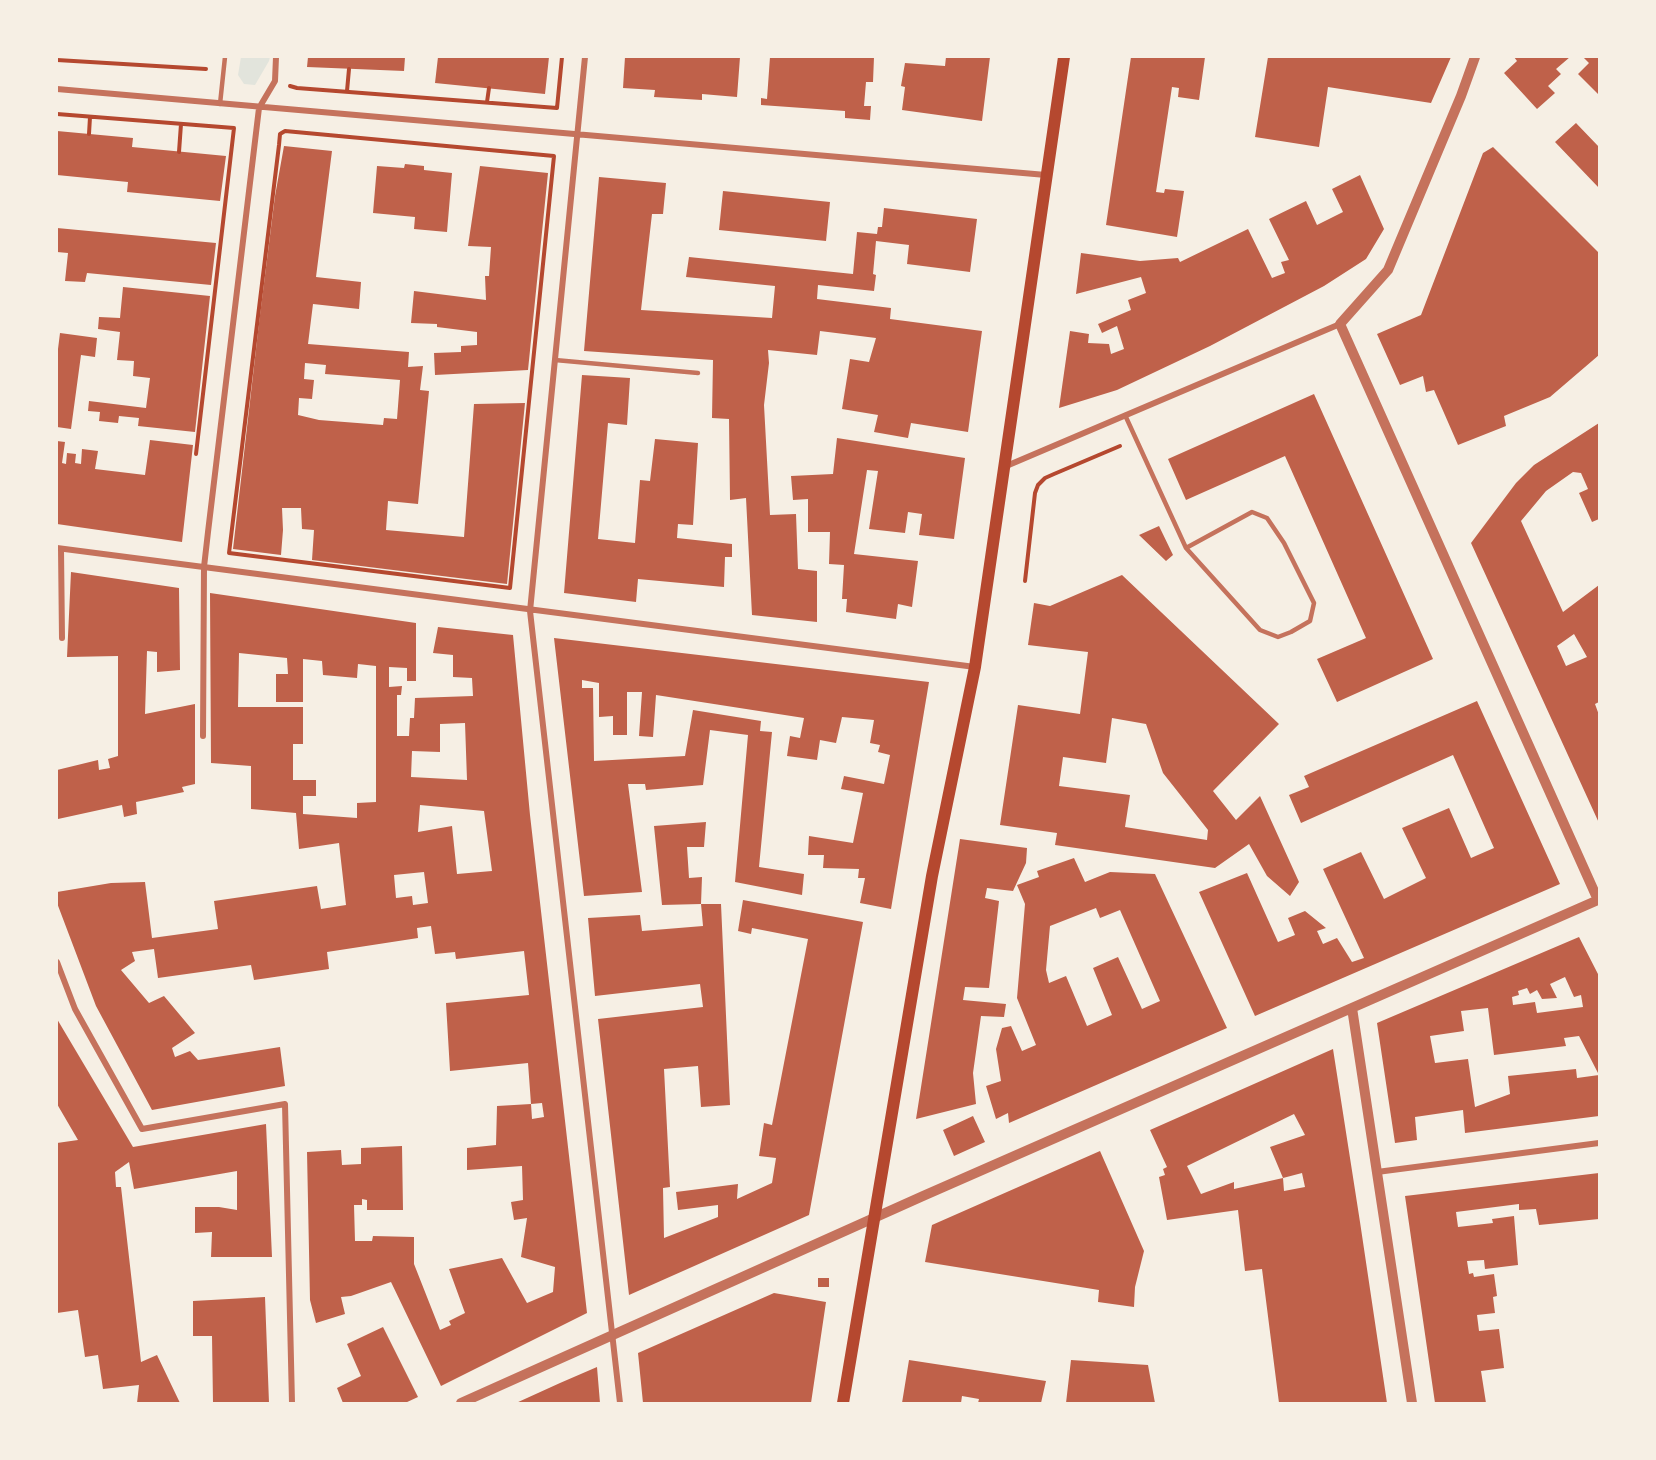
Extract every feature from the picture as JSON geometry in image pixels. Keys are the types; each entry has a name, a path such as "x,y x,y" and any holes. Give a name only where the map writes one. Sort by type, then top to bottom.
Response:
{"main road":[{"path":"843,1403 932,876 975,667 1064,57"}],"street":[{"path":"203,736 204,567 259,108 275,81 276,57"},
{"path":"585,57 530,611 620,1403"},
{"path":"1003,468 1340,324 1388,270 1475,57"},
{"path":"57,89 1046,175"},
{"path":"461,1403 875,1217 1599,901 1340,324"},
{"path":"62,638 59,548 975,667"},
{"path":"57,962 75,1009 142,1129 285,1104 292,1403"},
{"path":"1352,1008 1412,1403"},
{"path":"1377,1172 1599,1143"}],"lane":[{"path":"220,104 225,57"},
{"path":"555,360 698,373"},
{"path":"1125,415 1186,548 1260,630 1278,637 1310,621 1314,603 1284,543 1267,518 1252,512 1186,548"}],"path":[{"path":"275,81 297,88 557,108 562,57"},
{"path":"57,60 224,70"},
{"path":"347,91 349,69"},
{"path":"487,103 489,88"},
{"path":"57,114 234,128 196,459"},
{"path":"88,134 90,117"},
{"path":"179,152 181,124"},
{"path":"285,130 293,130 554,156 510,588 229,553 280,134 285,130"},
{"path":"1025,581 1035,493 1038,485 1045,478 1137,440"}],"shaded area":[{"path":"241,57 270,57 255,85 244,84 238,75"}],"building":[{"path":"308,57 405,57 404,71 307,67"},
{"path":"438,57 549,57 545,94 435,83"},
{"path":"625,57 740,57 737,97 702,94 702,100 654,97 655,90 623,88"},
{"path":"770,57 874,57 873,82 866,82 864,106 871,106 870,120 845,118 845,111 761,105 761,98 767,99"},
{"path":"946,57 990,57 982,121 902,110 905,87 901,86 905,63 945,66"},
{"path":"1131,57 1205,57 1199,100 1178,97 1179,88 1172,87 1156,192 1164,193 1165,189 1184,191 1177,237 1106,225"},
{"path":"1268,57 1451,57 1431,103 1328,87 1319,147 1255,137"},
{"path":"1514,57 1570,57 1556,69 1561,74 1548,86 1555,93 1537,109 1504,73 1517,61"},
{"path":"1583,57 1599,57 1599,95 1578,74 1589,63"},
{"path":"1576,123 1599,147 1599,188 1555,142"},
{"path":"57,131 133,138 132,147 226,156 220,201 127,192 128,182 57,175"},
{"path":"284,146 332,151 316,277 361,282 359,309 313,304 308,344 409,352 408,367 423,366 420,390 429,391 418,504 388,501 386,530 464,537 474,404 525,403 507,584 312,560 314,530 302,529 301,508 282,508 281,555 233,549 275,196","holes":["305,363 326,365 325,374 400,380 397,419 384,418 383,425 319,420 298,415 299,398 312,399 314,380 304,379"]},
{"path":"1493,147 1599,253 1599,355 1550,397 1504,416 1506,426 1458,445 1434,390 1426,392 1423,376 1400,385 1377,334 1421,315 1483,153"},
{"path":"405,164 424,166 424,170 452,173 447,232 414,229 415,217 373,213 377,166 404,168"},
{"path":"480,166 548,173 528,370 435,375 434,353 461,352 461,346 477,345 477,332 437,327 437,324 411,323 414,291 486,300 485,276 489,276 491,247 468,246"},
{"path":"1360,175 1384,229 1366,259 1324,286 1210,346 1117,390 1059,408 1070,331 1089,334 1088,343 1109,344 1111,354 1124,349 1117,326 1102,333 1098,324 1131,310 1128,300 1146,293 1141,277 1076,294 1081,253 1140,261 1178,258 1180,262 1248,229 1272,278 1285,273 1281,262 1289,260 1269,219 1306,201 1317,225 1343,212 1332,189"},
{"path":"599,177 666,183 663,214 652,214 641,310 772,318 775,286 686,277 689,257 853,274 857,232 877,234 878,227 882,227 884,208 977,219 970,272 907,264 909,245 876,241 874,291 818,285 817,299 891,308 890,319 982,331 968,432 911,423 908,438 874,432 878,415 842,409 850,359 869,362 876,338 820,331 817,355 768,350 769,363 764,405 770,515 796,514 798,569 817,571 817,622 752,615 746,498 730,500 729,419 712,418 713,360 584,351"},
{"path":"723,191 830,202 826,241 719,230"},
{"path":"57,228 216,243 211,285 87,273 85,282 65,281 68,253 57,252"},
{"path":"123,287 210,296 195,432 138,426 139,418 119,416 118,423 99,421 100,412 88,411 89,401 146,408 150,378 133,376 134,361 117,360 120,332 98,329 99,317 120,318"},
{"path":"60,333 97,338 95,357 81,355 71,429 57,427 57,357"},
{"path":"582,375 630,378 627,425 608,423 598,539 635,543 640,480 650,481 655,439 698,443 693,525 678,524 677,538 732,544 732,557 725,557 724,587 638,579 636,602 564,593"},
{"path":"1314,394 1433,659 1337,702 1317,659 1366,638 1285,456 1186,500 1168,459"},
{"path":"1599,423 1599,519 1592,522 1579,493 1588,489 1581,473 1573,472 1546,491 1521,521 1563,612 1599,585 1599,702 1595,704 1599,715 1599,823 1471,543 1516,483 1534,465","holes":["1574,634 1587,657 1566,666 1557,646"]},
{"path":"837,438 965,458 954,539 919,535 922,514 908,512 905,533 869,529 878,471 867,470 854,554 918,561 912,607 898,604 896,619 846,612 847,599 842,599 844,565 829,564 830,532 808,532 808,499 793,500 791,476 833,474"},
{"path":"150,440 193,445 182,542 57,524 57,441 65,442 62,463 66,464 67,453 76,454 75,463 81,464 82,449 98,451 95,469 145,475"},
{"path":"1159,526 1173,555 1166,561 1139,535"},
{"path":"71,572 179,588 180,670 157,672 157,652 147,651 145,714 195,704 195,784 182,787 184,792 136,802 137,814 124,817 122,805 58,819 57,816 57,770 98,760 99,770 110,768 108,759 118,756 118,656 67,657"},
{"path":"1122,575 1279,724 1213,791 1236,820 1260,796 1299,882 1290,896 1267,876 1249,844 1215,868 1055,845 1057,833 1000,825 1018,705 1080,714 1088,652 1028,645 1034,603 1050,606","holes":["1112,718 1146,724 1163,773 1208,830 1207,840 1125,827 1130,795 1059,786 1063,757 1106,763"]},
{"path":"210,593 416,623 416,681 407,681 407,668 389,667 389,687 402,686 401,695 397,695 397,736 409,736 410,718 414,718 415,698 473,696 472,678 453,677 453,655 433,653 438,627 513,635 530,815 587,1313 441,1386 391,1282 351,1296 341,1297 345,1314 316,1323 310,1300 307,1152 341,1150 342,1165 361,1164 361,1148 402,1146 403,1210 367,1210 367,1200 362,1199 362,1205 354,1205 355,1241 372,1241 373,1236 414,1237 414,1264 440,1330 451,1325 449,1321 465,1313 449,1269 502,1258 527,1303 553,1292 555,1267 521,1257 527,1218 514,1220 511,1202 523,1200 522,1166 467,1170 467,1148 496,1145 497,1106 531,1104 528,1063 450,1071 446,1003 529,995 524,951 456,959 455,952 435,954 431,926 417,928 418,938 327,952 329,969 254,980 251,965 158,978 154,949 132,952 135,961 121,970 149,1003 164,996 195,1033 172,1048 175,1057 190,1051 198,1060 280,1047 285,1086 152,1110 96,1006 57,903 57,892 111,883 145,882 152,938 218,929 214,901 317,886 321,909 346,905 339,843 299,849 296,813 251,809 251,766 211,763","holes":["239,653 287,658 288,674 276,674 276,702 303,702 303,659 322,661 323,675 357,678 358,664 376,666 376,802 357,803 357,818 303,814 303,796 316,796 316,780 293,780 293,744 303,744 303,707 238,707","465,723 467,780 411,777 412,751 440,752 440,724","420,805 484,811 492,871 457,874 452,826 418,832","424,872 428,903 413,905 412,896 396,898 394,875","542,1103 544,1117 532,1119 531,1104"]},
{"path":"554,638 929,682 891,909 860,903 865,878 858,878 859,869 823,868 824,855 808,855 809,836 853,843 863,793 841,789 844,776 884,784 890,755 878,752 880,745 870,743 874,720 842,717 836,743 820,740 817,760 787,756 790,736 800,738 804,718 656,695 653,737 639,736 642,692 627,692 627,735 613,735 613,716 599,717 599,683 582,680 582,688 593,688 594,761 685,756 693,710 761,721 760,731 772,732 759,867 804,874 802,895 735,882 748,735 710,730 703,785 646,790 645,784 628,784 642,892 584,896"},
{"path":"1477,701 1560,884 1255,1016 1199,892 1247,873 1278,942 1295,935 1288,918 1305,911 1326,928 1317,931 1323,944 1337,938 1352,962 1364,958 1323,869 1361,852 1384,899 1426,878 1402,828 1449,808 1471,858 1494,848 1453,755 1301,823 1289,795 1309,787 1304,776"},
{"path":"706,822 704,847 687,847 689,878 702,877 701,904 662,905 654,826"},
{"path":"960,839 1027,848 1026,863 1013,891 987,888 985,898 999,901 989,988 965,987 963,1000 1006,1004 1004,1017 981,1016 973,1073 976,1104 916,1119"},
{"path":"1074,858 1085,882 1110,872 1155,874 1227,1028 1009,1123 1008,1113 996,1119 986,1086 1001,1081 996,1049 1002,1028 1011,1026 1022,1051 1036,1045 1017,998 1025,904 1017,885 1039,877 1037,871","holes":["1096,908 1100,918 1120,910 1160,1001 1142,1009 1118,957 1093,968 1112,1015 1087,1026 1066,976 1049,983 1046,970 1050,926"]},
{"path":"743,900 863,922 809,1215 629,1295 598,1019 703,1007 700,984 595,996 588,918 640,915 642,931 703,926 701,904 721,904 730,1105 701,1107 698,1066 664,1069 670,1187 663,1188 664,1238 718,1217 718,1205 678,1210 676,1192 738,1184 737,1199 772,1183 776,1158 759,1156 764,1123 772,1125 808,939 752,928 751,934 738,931"},
{"path":"1579,937 1599,976 1599,1075 1599,1116 1465,1133 1463,1110 1415,1117 1417,1140 1395,1143 1377,1023","holes":["1565,977 1574,997 1581,995 1583,1007 1537,1013 1535,1002 1513,1005 1512,997 1519,995 1518,991 1527,988 1530,994 1537,990 1542,999 1557,998 1550,984","1488,1008 1494,1055 1566,1046 1564,1038 1579,1036 1599,1075 1577,1078 1576,1069 1508,1076 1510,1094 1475,1107 1468,1059 1435,1063 1430,1036 1464,1031 1461,1011"]},
{"path":"57,1019 133,1147 266,1124 272,1257 211,1257 212,1232 195,1233 195,1207 237,1210 237,1171 134,1189 129,1162 115,1172 116,1187 121,1187 141,1362 157,1355 180,1403 137,1403 139,1385 103,1389 98,1355 85,1357 78,1310 57,1313 57,1143 78,1140 57,1104"},
{"path":"1333,1049 1387,1403 1279,1403 1262,1269 1245,1271 1238,1210 1167,1220 1159,1177 1165,1175 1163,1169 1167,1167 1150,1130","holes":["1294,1114 1305,1135 1270,1147 1283,1178 1234,1189 1234,1182 1201,1194 1187,1166","1302,1173 1305,1187 1284,1191 1283,1178"]},
{"path":"973,1116 985,1142 954,1156 943,1130"},
{"path":"1100,1151 1144,1251 1135,1287 1134,1307 1098,1302 1099,1290 925,1262 932,1225"},
{"path":"1599,1173 1599,1219 1539,1225 1536,1209 1519,1210 1519,1204 1456,1212 1458,1227 1493,1223 1492,1219 1514,1216 1518,1265 1485,1269 1484,1260 1467,1261 1469,1274 1473,1273 1474,1277 1494,1274 1497,1296 1493,1297 1495,1313 1477,1315 1479,1331 1499,1329 1504,1368 1481,1371 1486,1403 1435,1403 1405,1196"},
{"path":"818,1278 829,1278 829,1287 818,1287"},
{"path":"774,1293 826,1302 811,1403 643,1403 638,1353"},
{"path":"265,1297 269,1403 213,1403 212,1336 193,1336 193,1301"},
{"path":"383,1327 418,1397 405,1403 343,1403 337,1388 361,1376 347,1344"},
{"path":"909,1360 1046,1381 1041,1403 978,1403 979,1399 962,1396 961,1403 902,1403"},
{"path":"1071,1360 1148,1365 1155,1403 1066,1403"},
{"path":"597,1367 600,1403 516,1403 560,1383"}]}
